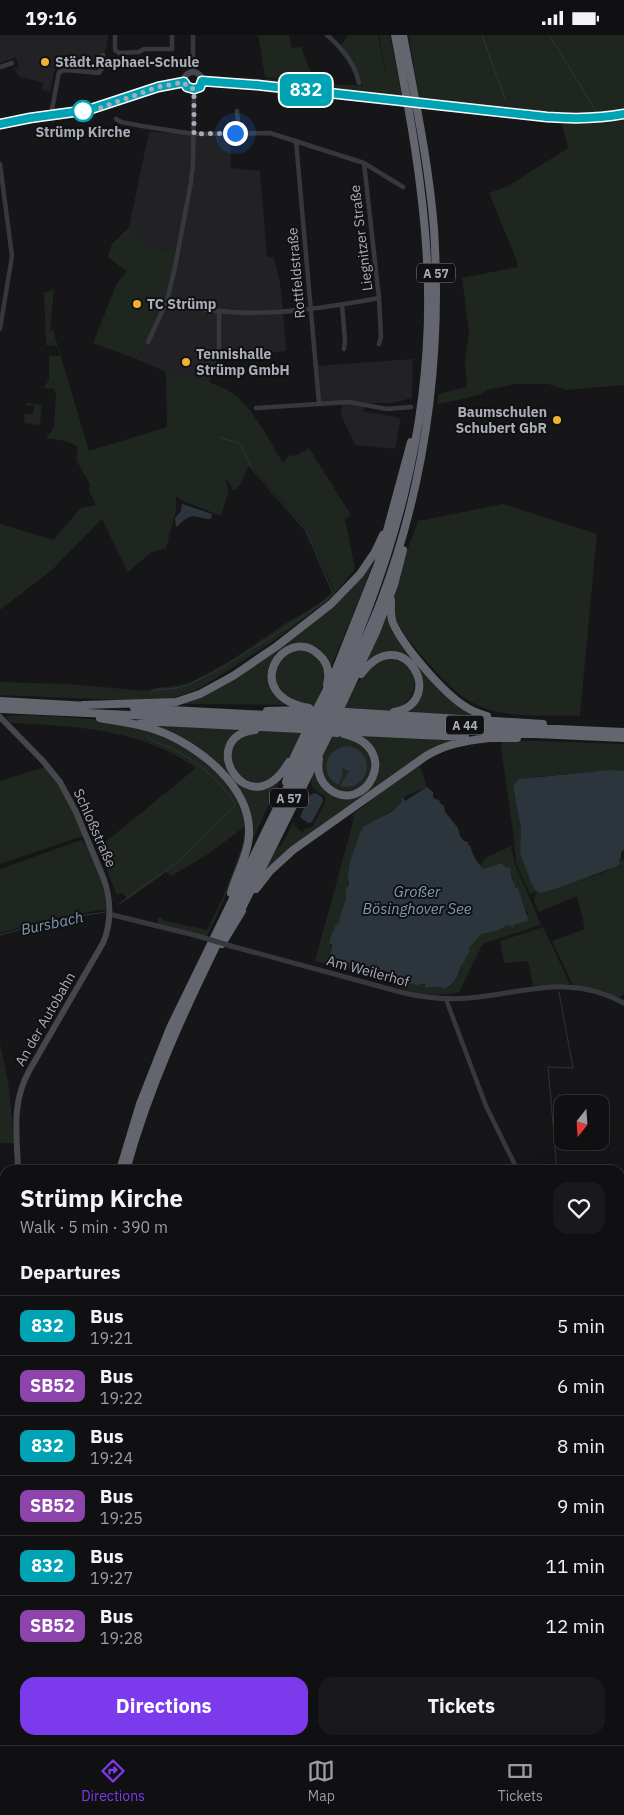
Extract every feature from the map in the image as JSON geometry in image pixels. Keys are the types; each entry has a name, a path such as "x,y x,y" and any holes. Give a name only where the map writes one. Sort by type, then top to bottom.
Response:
{"highway":[{"name":"A 57","path":"122,1165 140,1104 163,1045 344,670 368,612 400,514 411,469 420,411 428,333 427,253 418,170 395,35"},
{"name":"A 57","path":"128,1165 152,1087 168,1047 361,649 381,600 404,533 429,412 435,348 436,300 434,227 418,118 403,35"},
{"path":"276,810 291,765 334,677 369,590 384,548 420,411"},
{"path":"84,705 176,702 200,694 232,676 277,646 331,604 365,567 375,552 393,512"},
{"path":"192,995 200,988 239,914 324,745 371,645 392,591 402,553 404,533"},
{"path":"392,591 392,621 422,665 465,707 506,721"},
{"path":"325,694 329,677 328,668 324,659 317,652 299,647 284,651 278,657 272,672 274,687 285,700 292,704 320,731 376,713 399,711 407,707 417,696 419,681 417,673 408,661 394,655 380,657 365,668 349,690"},
{"name":"A 44","path":"5,704 46,711 306,718"},
{"name":"A 44","path":"0,709 5,704 84,705 306,718 341,724 624,738"},
{"path":"46,711 146,726 181,741 205,757 225,777 235,789 246,809 250,834 227,909"},
{"path":"303,739 284,770 276,779 266,785 256,787 248,785 240,781 230,769 228,753 230,745 242,733 306,718 323,711 370,748 376,766 370,783 358,793 345,795 333,791 324,784 318,767 324,745"},
{"path":"376,713 506,721 576,727 586,731"},
{"path":"100,719 268,728"},
{"path":"341,724 490,738 548,739 579,736"},
{"name":"A 44","path":"341,724 624,732"},
{"path":"239,914 260,882 270,871 293,850 316,833 436,750 456,742 490,738"}],"main road":[{"path":"184,82 187,74 193,71 205,81 569,118 602,118 624,114"},
{"path":"184,82 187,87 194,89 200,87 205,81"},
{"path":"0,124 100,108 158,87 184,82"},
{"name":"Schloßstraße","path":"0,717 47,766 68,795 106,884 109,898 109,914"},
{"name":"An der Autobahn","path":"18,1165 16,1119 20,1091 29,1071 103,943 109,914"}],"street":[{"path":"115,35 115,50 119,53 139,52 144,49 172,49 172,35"},
{"path":"193,35 193,71"},
{"path":"327,35 339,45 352,63 359,83"},
{"path":"51,115 58,78 63,78 63,71 99,73 102,71 103,55"},
{"path":"0,67 12,63"},
{"path":"148,341 167,301 191,181 193,166 194,89"},
{"path":"237,111 239,133"},
{"path":"116,119 128,123 194,134 264,133 296,141 364,163 403,187"},
{"name":"Rottfeldstraße","path":"296,141 319,403"},
{"name":"Liegnitzer Straße","path":"167,301 185,307 253,313 311,310 379,298 364,163"},
{"path":"0,164 12,256 0,329"},
{"path":"379,298 382,337 379,344"},
{"path":"342,305 344,349"},
{"path":"218,311 219,358"},
{"path":"256,408 349,402 387,409 411,407"},
{"name":"Am Weilerhof","path":"109,914 424,997 446,999 471,998 556,986 587,989 603,993 624,1003"},
{"path":"447,1003 484,1100 516,1165"}],"shaded area":[{"path":"0,35 108,35 101,68 98,71 55,68 50,92 42,90 43,83 18,76 14,67 19,68 16,57 0,63"},
{"path":"258,35 289,35 292,48 301,47 315,83 363,86 341,45 349,35 378,35 388,86 379,35 390,35 402,97 239,80 239,77 311,82 265,77"},
{"path":"408,35 624,35 624,112 596,116 575,116 420,100"},
{"path":"624,118 624,385 567,390 548,384 515,384 487,390 481,394 459,400 437,404 438,394 467,387 465,363 469,331 462,278 517,267 517,261 489,193 508,186 568,148 562,123 593,123"},
{"path":"149,132 230,133 231,168 260,171 267,257 274,257 277,269 281,289 286,351 250,354 247,350 223,352 216,363 209,383 166,372 136,359 148,342 178,252 145,246 129,227"},
{"name":"TC Strümp","path":"129,227 145,246 178,252 167,301 148,342 136,359 93,343 117,283 127,272 108,257 112,244"},
{"path":"54,289 50,331 53,330 89,451 167,427 166,372 198,379 222,387 238,398 260,424 283,463 290,454 293,457 309,448 351,515 345,519 355,569 330,599 275,640 221,675 196,690 173,698 146,701 0,695 0,682 67,684 147,691 183,685 225,664 316,605 334,591 305,528 250,465 240,485 235,490 232,490 229,482 225,479 229,491 221,516 181,500 176,496 176,511 166,548 152,552 128,572 102,519 52,570 0,610 0,524 53,540 80,508 96,505 89,491 90,484 76,460 78,447 71,443 46,438 54,427 56,395 54,389 43,388 49,380 49,356 60,356 57,346 46,345 44,293"},
{"path":"413,359 412,398 391,403 365,403 363,411 401,418 395,449 355,445 341,415 342,404 319,403 316,366"},
{"path":"26,403 42,405 40,425 24,423 25,414 33,414 34,406 26,405"},
{"path":"503,504 597,534 580,716 513,714 487,709 475,704 453,688 416,650 407,638 394,613 393,597 395,587 418,521"},
{"path":"377,551 363,591 315,705 179,704 196,697 333,604"},
{"path":"387,611 411,653 477,716 405,712 421,683 401,655 364,666"},
{"path":"388,659 399,661 413,673 414,691 409,699 402,706 386,711 344,709 366,672 372,666"},
{"path":"23,715 112,721 162,734 185,747 207,764 225,782 243,810 247,825 247,839 240,861 207,936 158,924 158,918 207,930 223,897 240,852 244,827 207,855 171,876 166,872 128,899 122,893 117,895 98,848 196,768 175,755 131,737 84,728 11,723 5,716"},
{"path":"149,724 244,729 227,749 240,784 275,783 281,778 253,839 251,838 250,814 220,769"},
{"path":"257,731 302,733 288,759 275,775 260,782 251,782 243,778 237,771 231,755 233,747 239,739"},
{"path":"331,735 359,744 369,754 371,760 370,775 365,783 357,789 344,791 337,789 331,786 323,776 323,756"},
{"path":"355,735 456,740 438,747 260,878 275,850 282,844 293,823 295,823 294,825 298,830 303,832 305,828 312,827 325,803 325,796 313,788 311,782 316,767 329,790 363,792 378,763"},
{"path":"503,741 624,744 624,771 598,771 535,777 513,787 521,829 520,853 535,890 540,893 545,892 602,873 624,859 624,994 619,998 603,991 573,985 552,941 585,929 577,896 539,912 534,901 536,892 530,894 516,863 501,747"},
{"path":"419,763 427,787 401,798 402,802 375,821 358,840 349,868 346,900 343,904 341,917 335,931 332,932 329,943 341,962 352,964 357,962 363,967 373,966 400,978 402,981 446,989 450,987 460,973 461,965 469,948 477,937 506,926 511,925 513,927 527,917 528,912 512,879 509,867 494,865 484,869 481,864 487,857 511,846 515,864 541,925 485,943 481,947 459,992 450,994 440,995 408,991 390,983 383,977 315,961 353,822 354,817 352,815"},
{"path":"45,767 62,791 83,836 0,864 0,781"},
{"path":"81,840 87,846 95,862 102,882 107,909 55,918 0,933 0,869"},
{"path":"543,927 570,984 533,986 528,961 504,963 500,941"},
{"path":"0,1043 9,1088 14,1143 0,1143"}],"water":[{"path":"182,504 212,514 211,519 191,516 176,527 175,518 181,511"},
{"path":"346,746 356,749 363,754 367,769 359,783 351,786 340,786 349,771 342,768 343,775 338,785 328,775 326,769 329,757 333,752"},
{"path":"610,770 624,771 624,850 621,852 620,864 606,871 540,893 535,890 530,880 520,853 521,829 513,786 519,779"},
{"name":"Großer Bösinghover See","path":"427,787 433,792 433,797 444,806 445,812 458,828 460,836 464,841 468,842 468,846 470,845 481,867 484,869 501,863 505,867 511,868 515,887 518,888 528,918 527,921 515,924 512,928 511,925 497,931 481,934 469,948 470,952 461,965 456,979 445,989 425,987 425,984 416,985 401,981 400,978 395,979 390,973 383,970 380,971 380,968 373,966 363,967 357,962 343,962 331,954 332,945 329,943 336,924 339,923 346,900 350,862 358,837 364,826 391,812 402,802 401,798 403,797 405,801"},
{"path":"315,793 322,797 323,801 312,822 308,823 300,817 310,795"}],"waterway":[{"path":"482,35 505,99"},
{"path":"549,35 557,48"},
{"path":"558,49 597,113"},
{"path":"151,693 155,690 188,685 223,667 287,627 333,593 306,531 252,469 241,444 219,437"},
{"path":"119,904 179,861 234,807 235,803 223,787 201,767 175,750 147,736"},
{"name":"Bursbach","path":"0,935 49,921 105,912"},
{"path":"557,1165 548,1067 573,1068 559,992"}],"bus line":[{"name":"832","path":"0,124 100,108 158,87 184,82 189,89 197,89 202,81 257,85 547,117 582,119 624,114"}],"place":[{"name":"Städt.Raphael-Schule","path":"45,62"},
{"name":"Strümp Kirche","path":"83,111"},
{"name":"TC Strümp","path":"137,304"},
{"name":"Tennishalle Strümp GmbH","path":"186,362"},
{"name":"Baumschulen Schubert GbR","path":"557,420"}],"route":[{"path":"83,111 100,108 158,87 184,82 189,89 194,89 194,134 235,133"}]}
